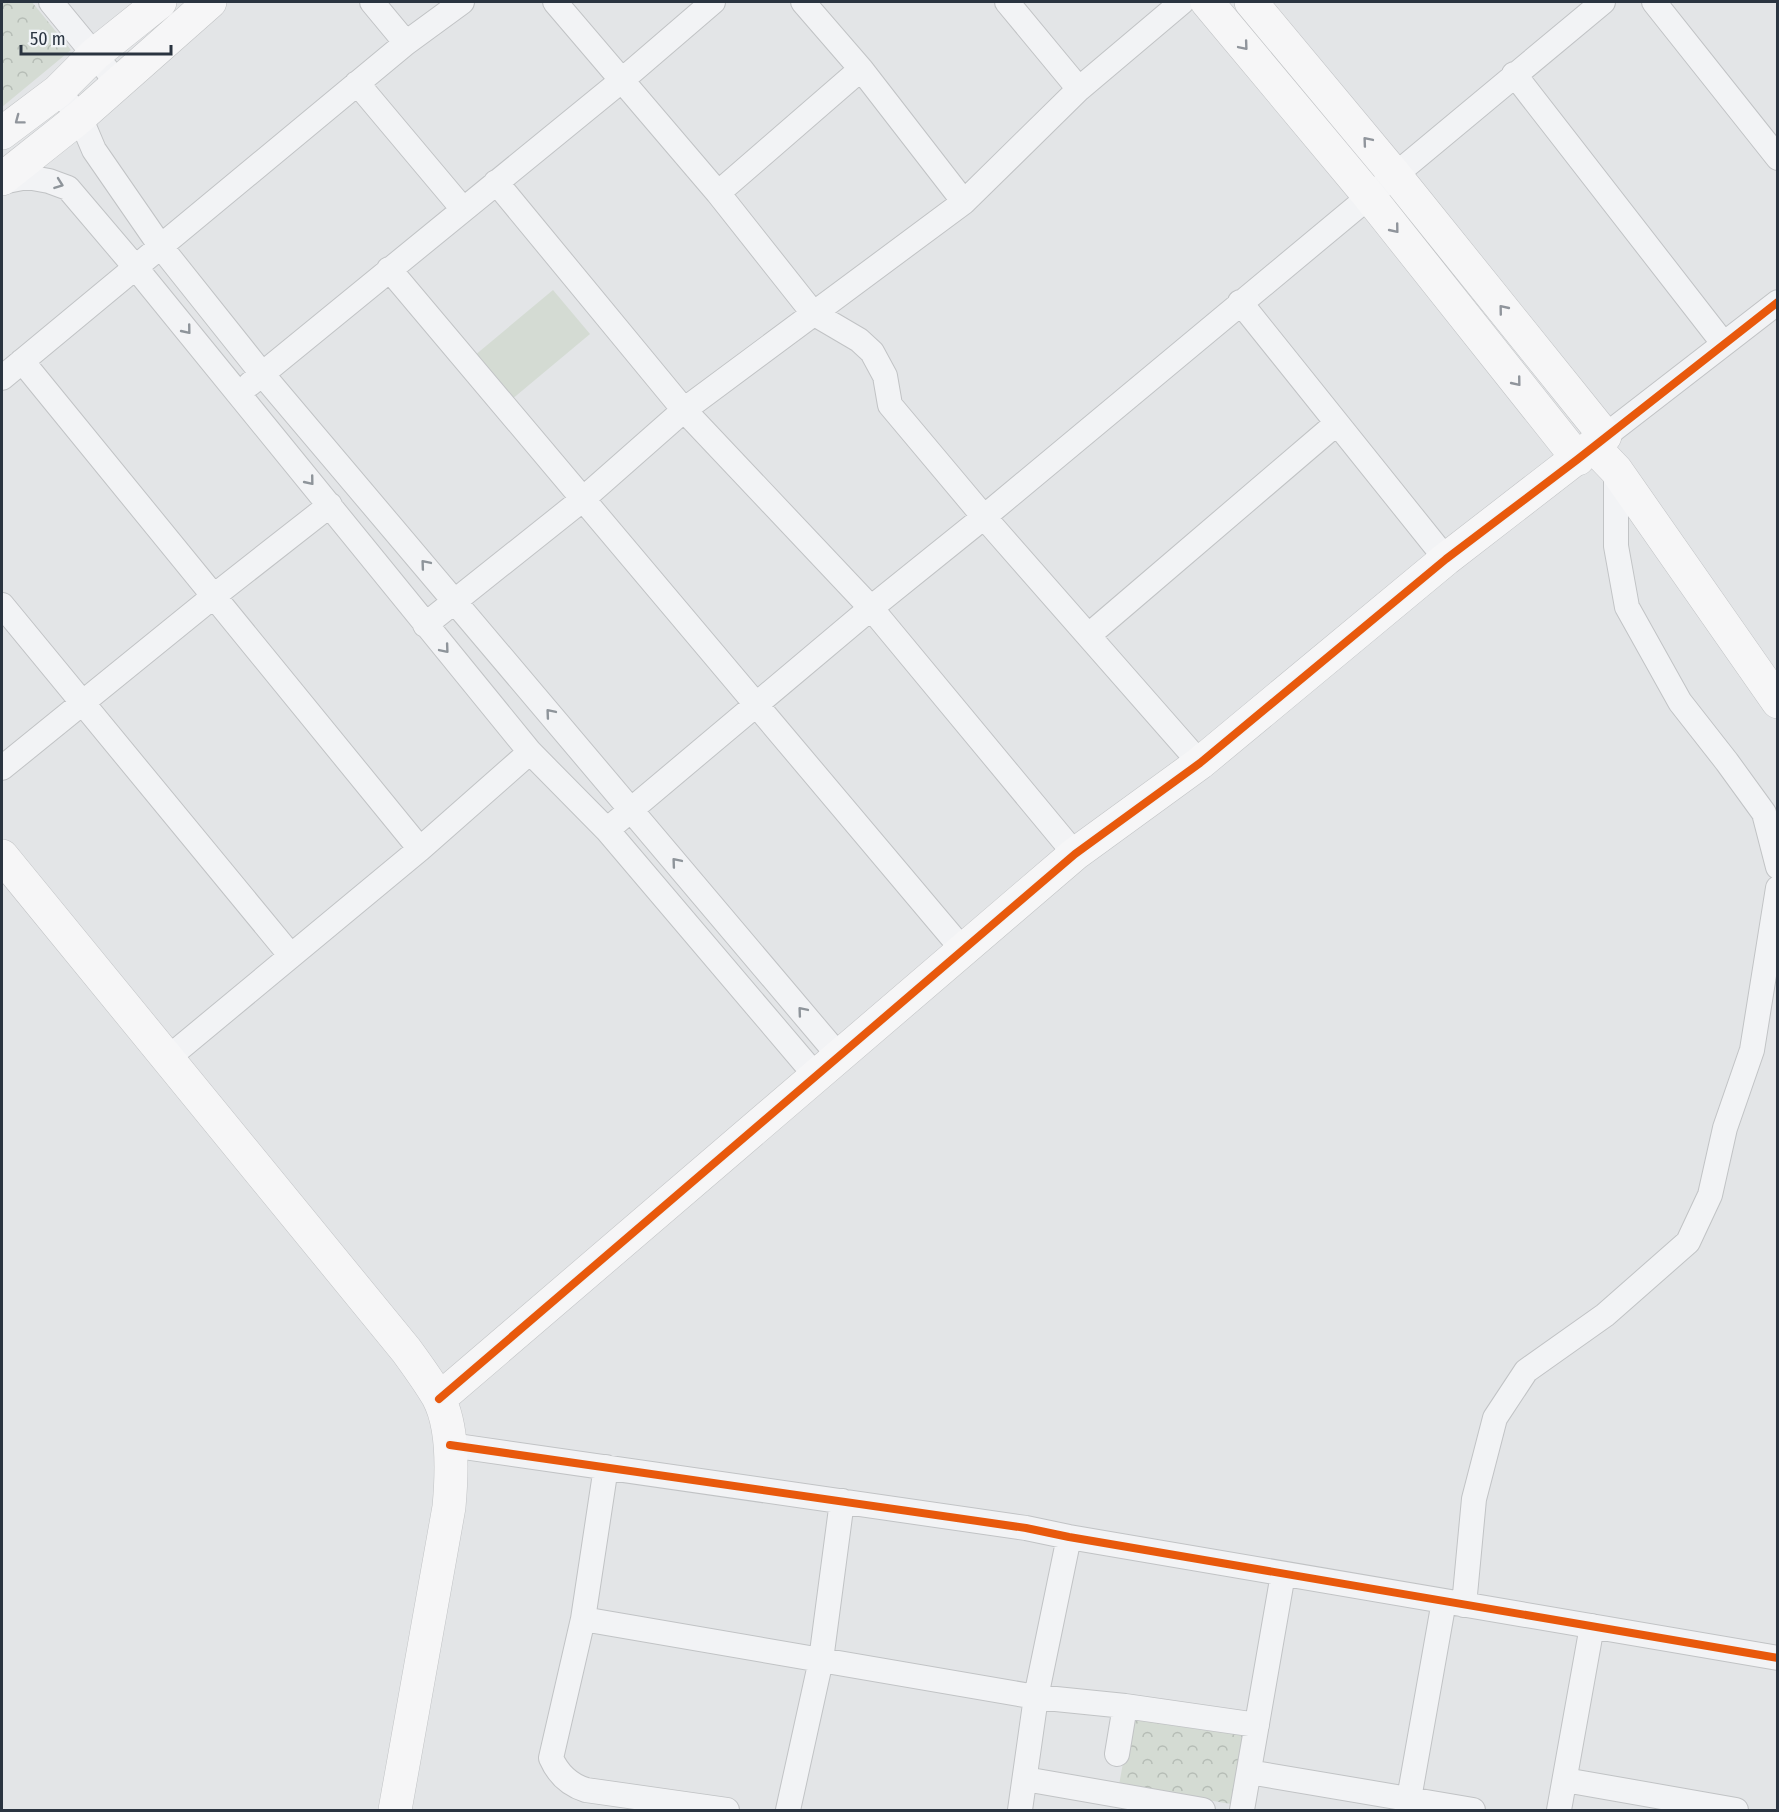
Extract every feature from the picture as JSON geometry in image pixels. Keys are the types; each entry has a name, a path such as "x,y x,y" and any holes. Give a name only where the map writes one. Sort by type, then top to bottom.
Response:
{"street":[{"path":"51,2 95,54 116,84"},
{"path":"2,133 58,91 95,54 160,2"},
{"path":"2,181 80,117 210,2"},
{"path":"372,2 406,42"},
{"path":"2,378 406,42 462,2"},
{"path":"555,2 718,193 813,313 859,340 872,352 885,376 890,405 984,518 1200,763"},
{"path":"238,393 263,375 462,208 621,81 713,2"},
{"path":"803,2 861,69 964,202"},
{"path":"1007,2 1079,89"},
{"path":"425,625 583,499 684,411 964,202 1079,89 1182,2"},
{"path":"1207,2 1369,196 1592,447 1616,470 1778,702"},
{"path":"1251,2 1395,175 1592,447"},
{"path":"607,830 630,808 871,608 984,518 1240,302 1603,2"},
{"path":"1654,2 1778,158"},
{"path":"718,193 861,69"},
{"path":"1514,74 1723,344"},
{"path":"357,83 462,208"},
{"path":"58,91 80,117 93,150 161,248 263,375 630,808 828,1066"},
{"path":"2,181 27,177 49,181 68,188 136,268 530,752 607,830 828,1066"},
{"path":"496,182 684,411 871,608 1075,854"},
{"path":"389,269 963,950"},
{"path":"1240,302 1446,559"},
{"path":"439,1399 1075,854 1200,763 1446,559 1778,302"},
{"path":"22,361 420,849"},
{"path":"1089,635 1337,423"},
{"path":"1616,470 1616,546 1627,607 1680,702 1728,762 1764,813 1778,867"},
{"path":"2,768 330,505"},
{"path":"2,605 291,956"},
{"path":"168,1058 420,849 530,752"},
{"path":"2,856 405,1350 439,1399 450,1445 449,1508 395,1810"},
{"path":"1408,1805 1454,1603 1474,1499 1496,1418 1526,1371 1605,1315 1688,1242 1710,1195 1725,1128 1752,1050 1778,888"},
{"path":"450,1445 1026,1528 1778,1658"},
{"path":"606,1467 583,1619 551,1758 555,1767 573,1786 586,1790 726,1810"},
{"path":"788,1810 821,1660 842,1501"},
{"path":"1020,1810 1036,1697 1069,1537"},
{"path":"1242,1810 1283,1574"},
{"path":"583,1619 1036,1697 1125,1706 1257,1725"},
{"path":"1559,1810 1592,1626"},
{"path":"1118,1754 1125,1706"},
{"path":"1249,1772 1408,1805 1473,1810"},
{"path":"1025,1779 1203,1810"},
{"path":"1565,1780 1736,1810"}],"green space":[{"path":"2,2 32,2 71,50 2,107"},
{"path":"553,290 590,334 511,400 474,356"},
{"path":"1132,1713 1248,1735 1237,1805 1119,1785"}],"cycle path":[{"path":"439,1399 1075,854 1200,763 1446,559 1778,302"},
{"path":"450,1445 1026,1528 1778,1658"}]}
